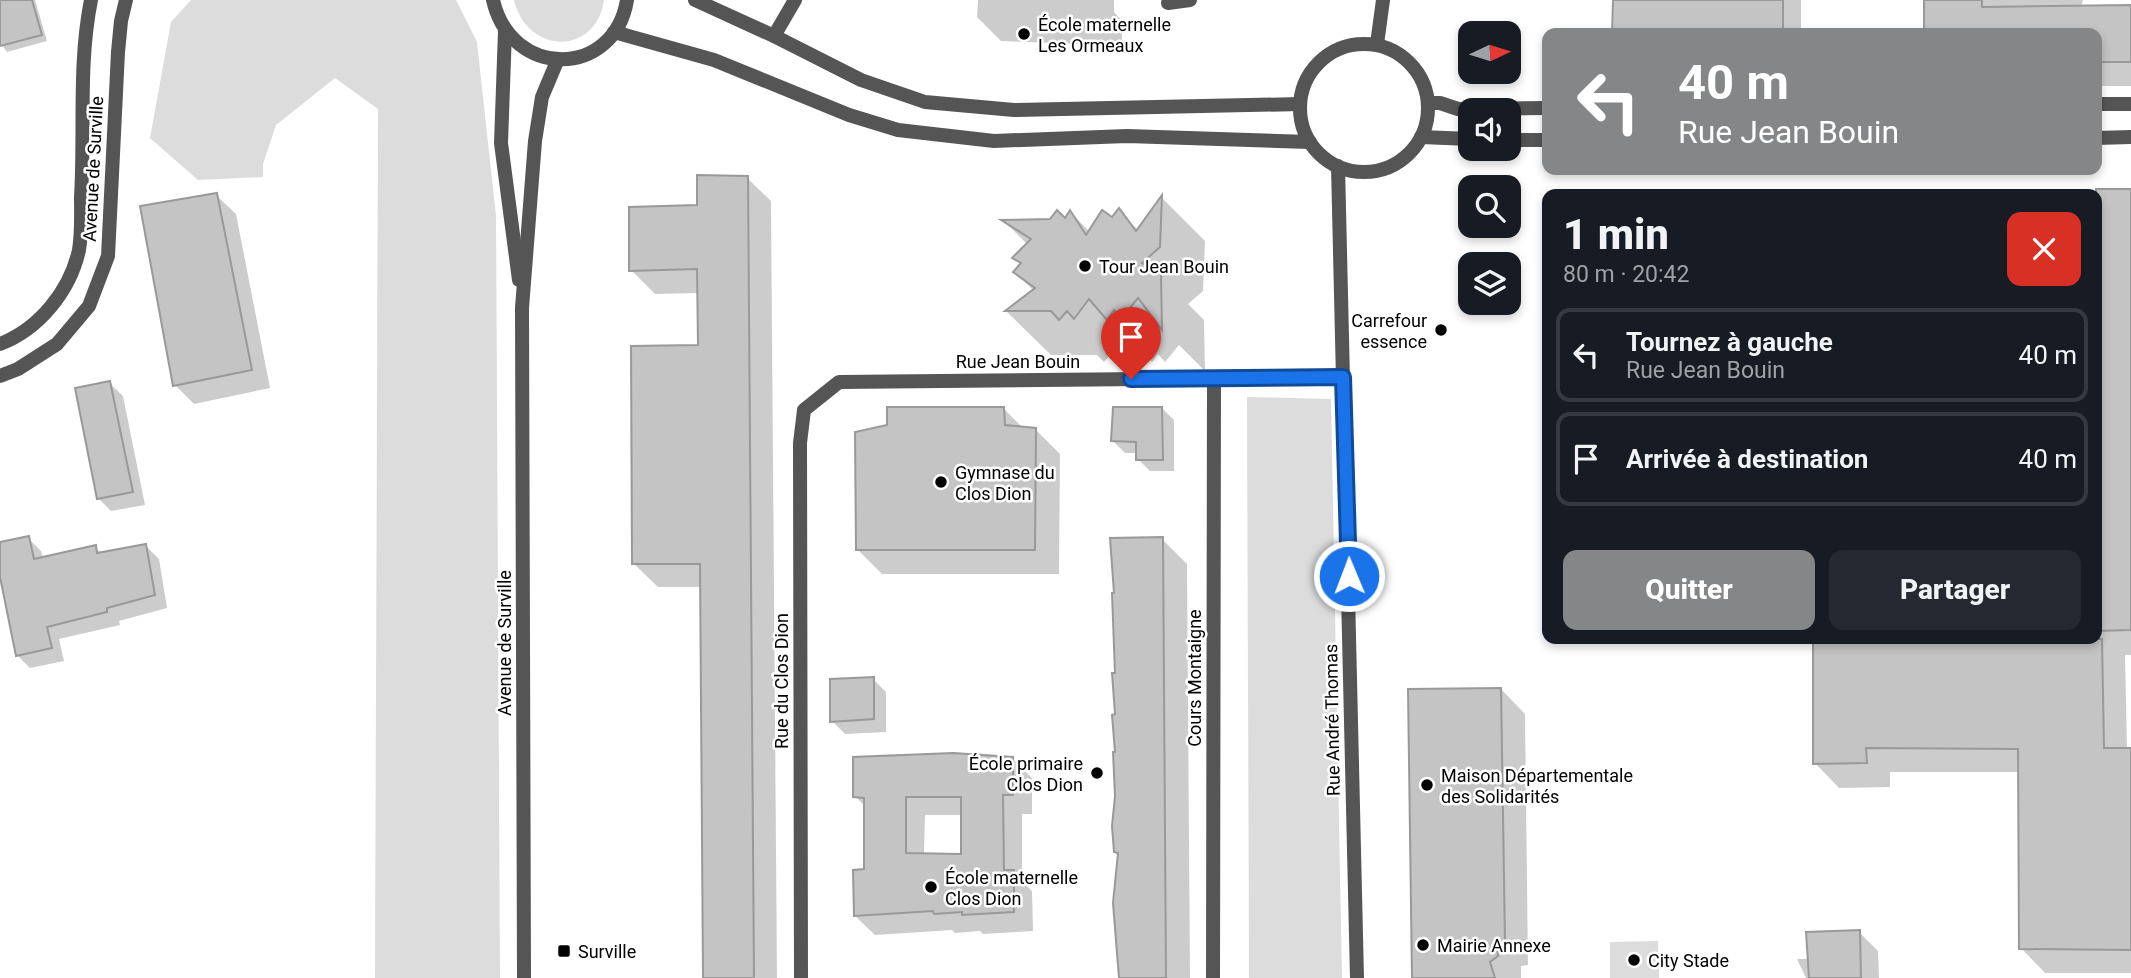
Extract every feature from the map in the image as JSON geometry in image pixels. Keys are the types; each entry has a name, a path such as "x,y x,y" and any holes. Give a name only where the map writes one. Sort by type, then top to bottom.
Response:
{"street":[{"name":"Avenue de Surville","path":"0,344 37,321 63,291 79,250 83,48 91,0"},
{"name":"Avenue de Surville","path":"0,376 18,369 57,344 89,306 108,256 121,21 126,0"},
{"name":"Avenue de Surville","path":"493,0 496,14 505,31 519,46 538,56 558,60 542,97 535,141 522,308 524,978"},
{"path":"558,60 580,57 599,47 614,33 625,14 627,0"},
{"path":"695,0 861,80 925,102 1014,110 1300,104"},
{"path":"774,36 795,0"},
{"path":"1168,3 1190,0"},
{"path":"1377,44 1382,0"},
{"name":"Avenue de Surville","path":"505,31 501,144 522,308"},
{"path":"614,33 714,60 849,116 898,130 993,141 1127,136 1310,142"},
{"path":"1355,44 1377,44 1396,52 1413,65 1423,83 1429,103 1421,137 1410,153 1385,168 1357,172 1338,166 1322,156 1310,142 1302,124 1300,104 1305,82 1317,64 1335,51 1355,44"},
{"path":"1429,103 1440,103 1458,109 1542,108"},
{"path":"2102,104 2131,104"},
{"path":"1421,137 1458,139"},
{"path":"2102,138 2131,137"},
{"path":"1521,139 1542,140"},
{"name":"Rue André Thomas","path":"1338,166 1357,978"},
{"name":"Rue Jean Bouin","path":"823,393 839,382 1343,377"},
{"name":"Cours Montaigne","path":"1213,978 1214,378"},
{"name":"Rue du Clos Dion","path":"801,978 800,443 804,410 823,393"}],"shaded area":[{"path":"191,0 456,0 477,42 496,216 500,978 375,978 378,109 335,78 276,125 263,164 263,177 198,180 150,138 171,22"},
{"path":"514,0 604,0 598,18 588,31 575,39 561,42 546,39 532,31 521,18"},
{"path":"1247,397 1331,399 1342,978 1249,978"},
{"name":"City Stade","path":"1658,941 1659,978 1610,978 1610,942"}],"building":[{"path":"0,0 32,0 42,35 0,46"},
{"path":"1613,0 1783,0 1783,28 1612,28"},
{"path":"1924,0 1982,0 1982,7 2131,5 2131,62 2102,62 2102,28 1924,28"},
{"path":"697,175 748,176 754,978 703,978 700,564 632,564 631,346 698,345 697,269 629,271 629,207 697,205"},
{"path":"2102,189 2131,189 2131,630 2102,631"},
{"path":"217,193 252,370 173,386 140,206"},
{"name":"Tour Jean Bouin","path":"1162,195 1160,247 1142,263 1161,274 1162,330 1138,298 1121,319 1114,310 1107,320 1089,299 1074,319 1067,311 1059,320 1051,311 1005,311 1035,288 1013,272 1021,263 1012,258 1031,239 1001,220 1050,219 1057,210 1065,218 1070,210 1086,235 1102,210 1112,217 1119,208 1136,231"},
{"path":"110,381 133,492 97,499 75,388"},
{"name":"Gymnase du Clos Dion","path":"887,407 1004,407 1005,425 1036,428 1035,550 856,550 855,432 887,425"},
{"path":"1113,407 1162,407 1163,460 1136,460 1136,442 1111,441"},
{"path":"29,536 34,559 96,545 97,553 146,544 155,595 107,608 107,612 47,627 52,648 16,656 0,577 0,542"},
{"path":"1163,537 1166,978 1119,978 1113,903 1118,853 1114,852 1112,826 1115,752 1112,715 1115,714 1112,673 1115,673 1110,538"},
{"path":"2102,639 2104,748 2131,748 2131,950 2019,949 2018,749 1866,748 1867,763 1813,764 1813,644 2102,644"},
{"path":"874,677 874,719 830,722 830,679"},
{"path":"1501,688 1505,942 1497,942 1498,956 1490,962 1495,978 1412,978 1408,689"},
{"path":"953,753 1013,757 1013,795 1003,795 1004,870 1014,870 1014,912 962,915 962,912 934,914 933,911 854,916 853,870 864,869 864,798 853,797 853,757","holes":["906,797 961,797 961,854 906,853"]},
{"path":"1860,930 1861,978 1809,978 1806,932"}],"place":[{"name":"École maternelle Les Ormeaux","path":"1024,34"},
{"name":"Tour Jean Bouin","path":"1085,266"},
{"name":"Carrefour essence","path":"1441,330"},
{"name":"Gymnase du Clos Dion","path":"941,482"},
{"name":"École primaire Clos Dion","path":"1097,773"},
{"name":"Maison Départementale des Solidarités","path":"1427,785"},
{"name":"École maternelle Clos Dion","path":"931,887"},
{"name":"Mairie Annexe","path":"1423,945"},
{"name":"Surville","path":"564,951"},
{"name":"City Stade","path":"1634,960"}],"route":[{"path":"1131,379 1343,377 1349,576"}]}
